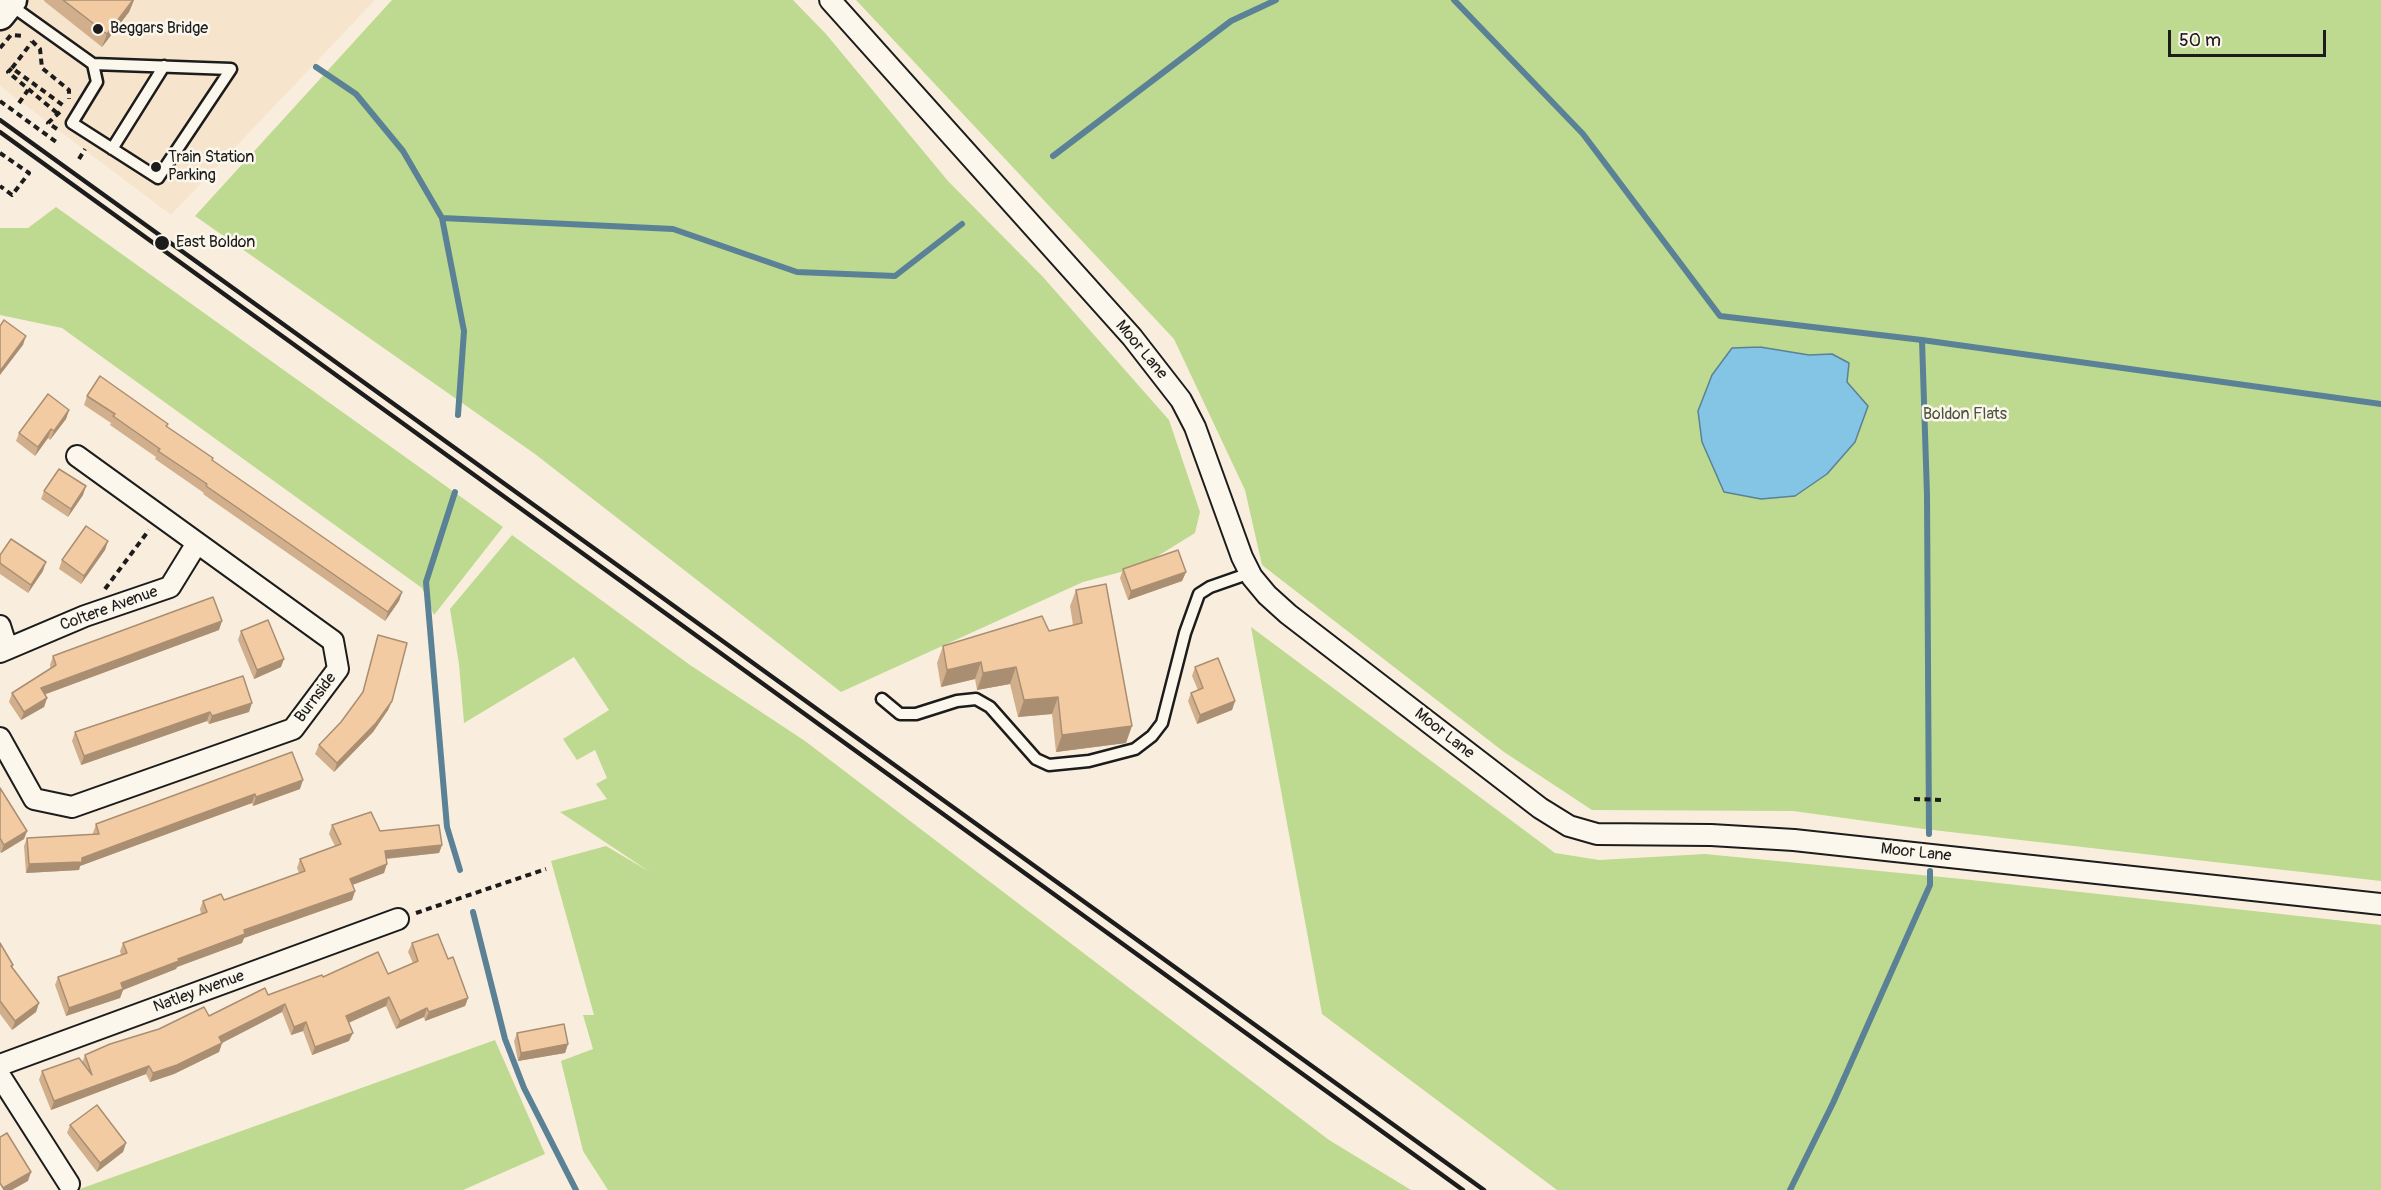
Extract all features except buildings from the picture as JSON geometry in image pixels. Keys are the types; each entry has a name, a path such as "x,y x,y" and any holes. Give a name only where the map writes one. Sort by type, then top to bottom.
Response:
{"street":[{"name":"Moor Lane","path":"830,0 1132,337 1182,400 1196,427 1242,557 1250,573 1267,595 1288,614 1540,808 1569,826 1596,834 1794,840 2381,904"},
{"name":"Burnside","path":"0,738 34,799 72,807 293,729 338,669 333,641 77,456"},
{"name":"Coltere Avenue","path":"4,650 85,616 170,587 197,543"},
{"path":"0,626 4,650"},
{"name":"Natley Avenue","path":"0,1065 398,919"},
{"path":"0,1076 69,1184"}],"lane":[{"path":"7,6 93,64 231,69 158,178 72,123 97,82 93,64"},
{"path":"112,149 164,66"},
{"path":"882,699 900,714 916,714 957,701 976,699 990,707 1036,759 1048,765 1089,761 1135,749 1152,736 1162,723 1185,633 1199,594 1210,587 1250,573"}],"path":[{"path":"0,48 11,35 21,34 40,49 42,68 69,90 70,101 67,108 57,113 48,123"},
{"path":"32,42 8,72 57,113"},
{"path":"12,68 67,108"},
{"path":"20,103 28,90"},
{"path":"0,101 59,144"},
{"path":"0,153 29,173 12,195 0,186"},
{"path":"85,616 159,515"},
{"path":"1914,799 1944,800"},
{"path":"398,919 546,869"}],"shaded area":[{"path":"0,0 375,0 171,215 0,86"}],"green space":[{"path":"392,0 793,0 826,34 948,181 1043,277 1169,420 1200,512 1195,533 1140,567 1083,582 841,692 535,454 195,216"},
{"name":"Boldon Flats","path":"856,0 2381,0 2381,881 1924,829 1793,811 1592,810 1504,752 1262,565 1245,490 1174,339"},
{"path":"56,207 503,527 434,615 422,588 62,328 0,315 0,228 28,228"},
{"path":"512,535 690,665 805,741 1329,1140 1411,1190 608,1190 583,1151 561,1061 593,1049 583,1015 594,1015 551,861 606,846 650,872 560,812 607,799 596,784 607,778 595,750 577,760 563,739 609,710 574,657 464,723 459,664 450,609"},
{"path":"1251,627 1555,853 1599,860 1705,854 1962,879 2381,925 2381,1190 1557,1190 1322,1014"},
{"path":"495,1040 545,1154 463,1190 77,1190"}],"water":[{"path":"1760,347 1809,355 1832,354 1849,363 1847,382 1868,406 1855,442 1827,474 1795,496 1761,499 1724,492 1702,442 1698,411 1712,375 1732,348"}],"waterway":[{"path":"1053,156 1231,21 1276,0"},
{"path":"1454,0 1583,134 1720,316 1922,340 1927,495 1929,834"},
{"path":"316,67 356,94 403,151 442,218 464,331 458,415"},
{"path":"442,218 673,229 797,272 895,276 962,224"},
{"path":"1922,340 2381,404"},
{"path":"455,492 426,582 447,827 460,870"},
{"path":"1790,1190 1833,1103 1930,885 1930,871"},
{"path":"473,912 505,1039 524,1088 576,1190"}],"railway":[{"path":"0,120 1484,1190"},
{"path":"0,132 1463,1190"}],"place":[{"name":"Beggars Bridge","path":"98,29"},
{"name":"Train Station Parking","path":"156,167"},
{"name":"East Boldon","path":"162,243"}]}
